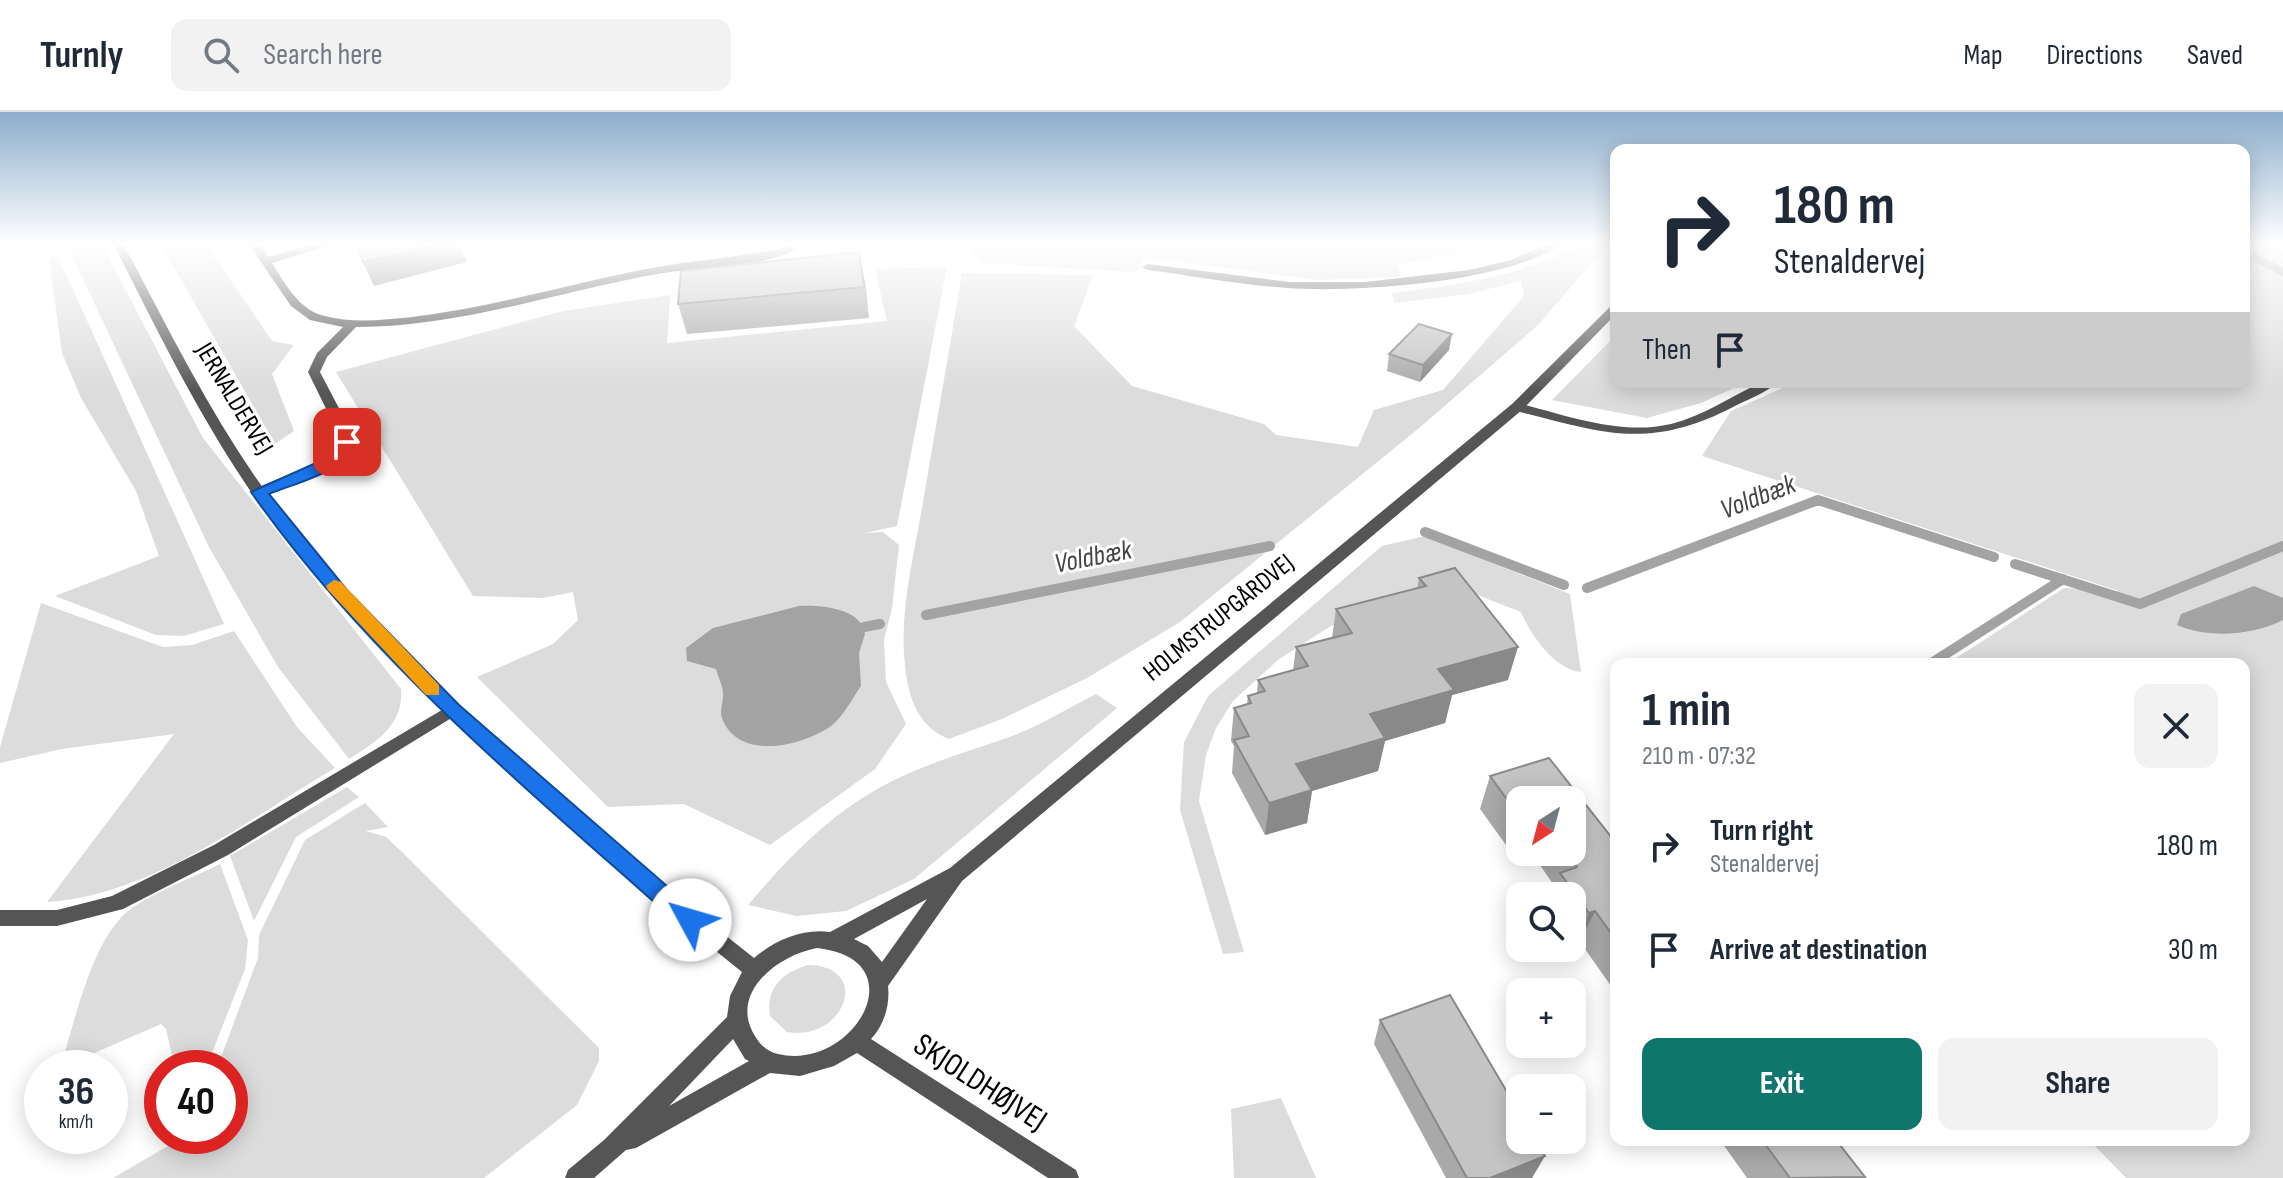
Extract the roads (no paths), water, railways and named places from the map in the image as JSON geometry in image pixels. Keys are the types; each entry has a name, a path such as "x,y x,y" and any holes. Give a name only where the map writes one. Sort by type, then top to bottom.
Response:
{"street":[{"name":"JERNALDERVEJ","path":"145,293 208,409 259,492 341,594 452,710 668,903 755,970"},
{"path":"287,293 295,305 315,318 350,327 406,322 548,293"},
{"name":"HOLMSTRUPGÅRDVEJ","path":"834,940 957,874 1517,407 1610,313"},
{"path":"259,492 331,462 345,449 346,435 314,372 321,356 350,327"},
{"path":"1517,407 1615,429 1660,430 1698,418 1760,388"},
{"path":"0,918 57,918 116,903 221,850 452,710"},
{"name":"HOLMSTRUPGÅRDVEJ","path":"879,982 957,874"},
{"path":"834,940 862,953 876,971 879,982 873,1019 857,1041 842,1053 814,1064 786,1066 769,1062 746,1044 737,1021 740,994 755,970 792,945 834,940"},
{"path":"576,1178 612,1148 737,1021"},
{"name":"SKJOLDHØJVEJ","path":"857,1041 1068,1178"},
{"path":"612,1148 769,1062"}],"waterway":[{"name":"Voldbæk","path":"1587,588 1818,500 1994,557"},
{"name":"Voldbæk","path":"1425,532 1564,585"},
{"name":"Voldbæk","path":"926,615 1270,546"},
{"name":"Voldbæk","path":"2063,579 2140,604 2283,546"},
{"name":"Voldbæk","path":"2015,564 2063,579"},
{"path":"1939,658 2063,579"},
{"name":"Voldbæk","path":"864,627 880,624"}]}
